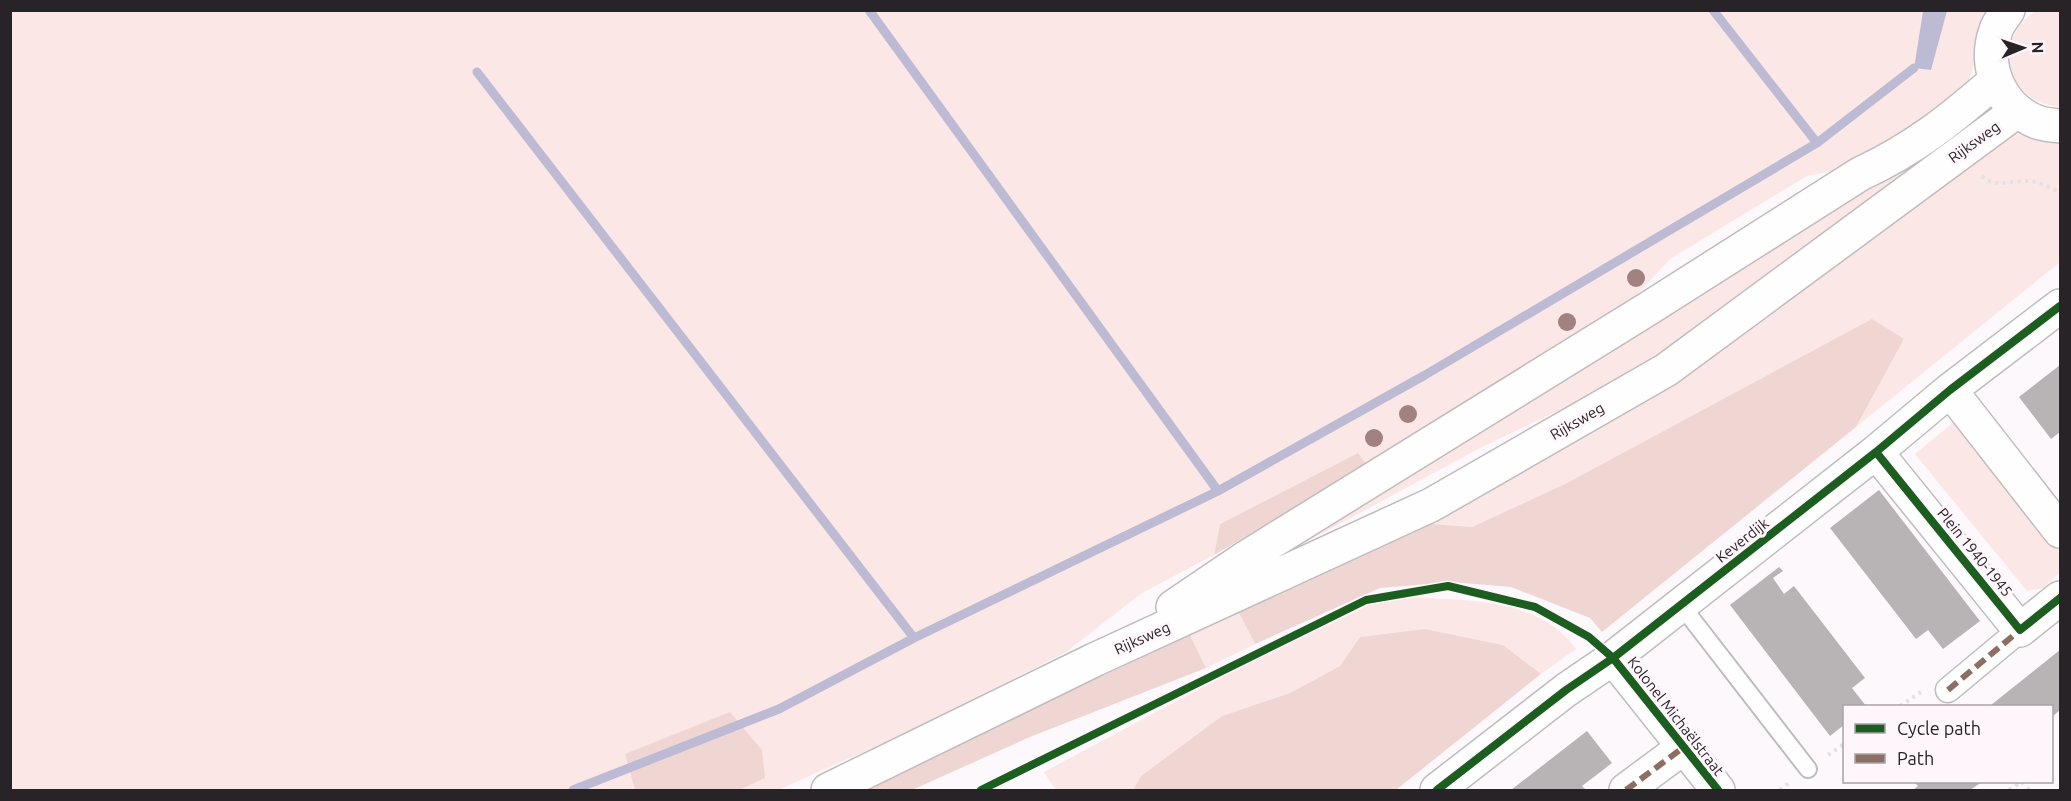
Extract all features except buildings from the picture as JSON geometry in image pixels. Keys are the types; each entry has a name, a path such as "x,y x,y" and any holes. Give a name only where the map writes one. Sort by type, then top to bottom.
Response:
{"main road":[{"path":"2008,10 1996,29 1990,55 1995,81 2004,98 2017,111 2038,123 2061,126"},
{"name":"Rijksweg","path":"1094,660 1256,551 1646,310 1860,174 1918,143 1945,124 1995,81"},
{"name":"Rijksweg","path":"828,790 1094,660 1431,505 1666,370 2017,111"},
{"name":"Keverdijk","path":"1437,790 1566,690 1613,658 1876,452 1950,390 2061,306"},
{"path":"1950,390 2061,531"},
{"name":"Plein 1940-1945","path":"1876,452 2020,630"},
{"path":"2020,630 2061,598"},
{"name":"Kolonel Michaëlstraat","path":"1613,658 1718,790"},
{"path":"1626,790 1683,747"}],"street":[{"path":"1948,690 2020,630"}],"lane":[{"path":"1681,605 1808,769"}],"path":[{"path":"1979,173 1987,181 2016,184 2028,181 2046,185 2061,193"}],"shaded area":[{"path":"1923,10 1914,67 1930,70 1947,11 1990,11 1981,32 1971,76 1954,101 1843,169 1807,176 1670,259 1621,312 1368,466 1358,453 1220,524 1214,555 1142,593 1066,652 893,739 778,790 739,790 626,754 635,790 11,790 10,11"},
{"path":"2036,11 2060,11 2060,107 2042,103 2027,94 2017,82 2011,68 2010,53 2013,38 2022,23"},
{"path":"2007,134 2060,142 2060,262 1856,427 1904,339 1569,482 1472,527 1419,523"},
{"path":"1914,156 1922,168 1646,369 1482,447 1187,606"},
{"path":"1872,319 1904,339 1856,427 1602,632 1590,618 1511,587 1451,582 1380,588 1255,644 1238,611 1419,523 1472,527 1569,482"},
{"path":"1960,417 2060,547 2060,572 2044,588 2027,591 1915,454"},
{"path":"1358,453 1368,466 1214,555 1220,524"},
{"path":"1413,597 1480,602 1523,611 1561,632 1576,649 1541,674 1503,645 1425,629 1360,637 1340,666 1290,693 1222,716 1141,776 1133,790 1056,790 1044,772 1229,673 1368,605"},
{"path":"1238,611 1255,644 1206,668 1190,635"},
{"path":"1425,629 1503,645 1541,674 1396,790 1133,790 1141,776 1222,716 1290,693 1340,666 1360,637"},
{"path":"1190,635 1206,668 1030,737 912,790 859,790"},
{"path":"730,712 762,750 765,778 739,790 635,790 625,754"}],"water":[{"path":"1923,11 1947,11 1931,70 1914,68"}],"waterway":[{"path":"869,10 1218,491"},
{"path":"1713,10 1817,143"},
{"path":"914,638 1218,491 1425,375 1817,143 1914,68"},
{"path":"477,72 914,638 779,709 573,790"}],"marked path":[{"path":"1948,690 2020,630"},
{"path":"1626,790 1684,747"}],"cycle path":[{"path":"1437,790 1566,690 1613,658 1876,452 1950,390 2060,306"},
{"path":"1876,452 2020,630 2060,598"},
{"path":"981,790 1366,600 1448,586 1535,607 1589,637 1613,658 1718,790"}]}
